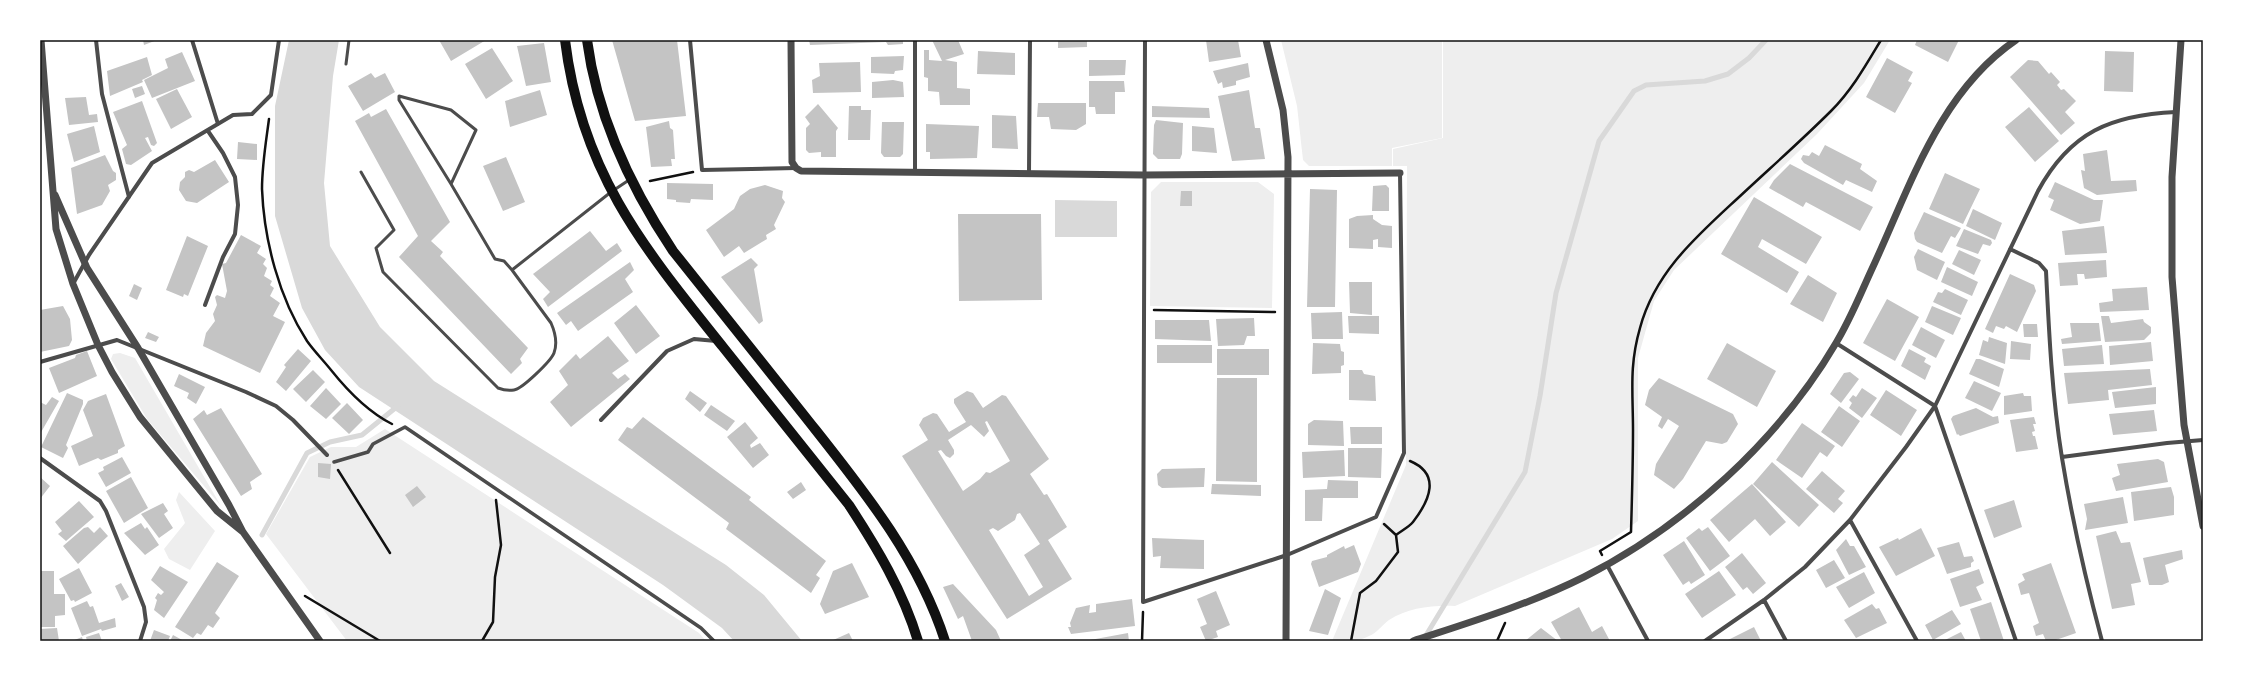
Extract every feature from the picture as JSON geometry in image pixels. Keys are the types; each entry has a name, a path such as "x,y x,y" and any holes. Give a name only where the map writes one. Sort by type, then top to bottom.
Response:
{"main road":[{"path":"565,40 568,64 582,123 611,192 658,265 849,505 895,580 918,641"},
{"path":"586,40 596,88 616,145 631,179 656,225 673,251 864,491 916,572 937,619 944,641"}],"street":[{"path":"40,40 56,229 73,284 98,345 112,372 145,423 217,511 243,532"},
{"path":"96,40 102,94 129,197"},
{"path":"192,40 218,124"},
{"path":"73,284 84,262 152,163 233,115 252,114 271,95 279,40"},
{"path":"690,40 702,170 796,168 811,172 1029,172 1144,175 1400,173 1404,453 1376,517 1287,555 1144,602 1144,175 1145,40"},
{"path":"791,40 792,153 796,168"},
{"path":"914,172 915,40"},
{"path":"1029,172 1030,40"},
{"path":"1266,40 1283,110 1288,173 1286,641"},
{"path":"1413,641 1535,599 1606,565 1668,526 1725,479 1757,447 1789,409 1836,343 1942,120 1969,82 1987,63 2016,40"},
{"path":"2181,40 2172,177 2172,277 2179,378 2187,441 2203,526"},
{"path":"1705,641 1764,600 1805,567 1850,520 1906,447 1935,406 2038,191 2048,172 2063,153 2086,135 2108,123 2132,117 2176,112"},
{"path":"205,305 223,257 235,234 238,205 235,177 224,153 208,130"},
{"path":"52,188 84,262 138,348 243,532 320,641"},
{"path":"2010,249 2039,264 2046,271 2051,363 2062,457 2091,599 2102,641"},
{"path":"601,420 667,351 694,339 718,341"},
{"path":"40,362 117,340 246,392 276,406 293,420 327,455"},
{"path":"1836,343 1935,406 2016,641"},
{"path":"334,462 368,452 373,444 406,427 701,628 714,641"},
{"path":"2062,457 2203,440"},
{"path":"40,458 91,493 106,511 144,607 146,622 140,641"},
{"path":"1850,520 1917,641"},
{"path":"1606,565 1648,641"},
{"path":"1764,600 1786,641"}],"lane":[{"path":"346,64 349,40"},
{"path":"361,172 394,230 376,248 383,272 498,388 507,391 515,390 550,360 554,353 556,342 555,332 551,323 512,270 504,261 495,259 399,100 399,96 452,110 476,130 451,184"},
{"path":"512,270 611,192 631,179"}],"path":[{"path":"1606,565 1600,551 1631,532 1633,429 1631,381 1633,357 1640,328 1649,301 1662,277 1684,249 1832,110 1857,80 1882,40"},
{"path":"268,119 262,189 270,246 277,275 288,306 308,342 337,378 378,416 391,423"},
{"path":"650,181 702,170"},
{"path":"1144,309 1276,312"},
{"path":"1396,535 1413,523 1429,495 1429,478 1424,469 1409,460"},
{"path":"334,462 390,553"},
{"path":"482,641 493,622 495,577 501,545 495,488"},
{"path":"1351,641 1360,593 1376,581 1398,552 1396,535 1384,524"},
{"path":"305,596 380,641"},
{"path":"1142,641 1144,602"}],"shaded area":[{"path":"289,40 339,40 333,76 324,183 330,246 380,327 434,381 726,565 764,595 802,641 734,641 722,628 663,585 359,387 325,350 302,308 275,216 275,106"},
{"path":"1281,40 1442,40 1442,138 1392,148 1392,166 1309,166 1303,160 1297,106"},
{"path":"1443,40 1890,40 1864,83 1817,134 1674,270 1654,301 1638,358 1638,521 1612,539 1455,606 1438,606 1412,610 1389,620 1375,633 1365,638 1351,641 1332,641 1406,465 1407,166 1393,166 1393,149 1443,138"},
{"path":"1161,182 1258,182 1274,194 1272,308 1150,306 1151,192"},
{"path":"1055,200 1117,201 1117,237 1055,237"},
{"path":"120,353 135,358 221,506 147,419 111,359 113,354"},
{"path":"385,429 699,633 706,641 347,641 266,534 310,457 331,447 356,447"},
{"path":"179,492 215,531 190,570 169,559 164,549 185,523 176,500"}],"building":[{"path":"143,40 157,40 144,45"},
{"path":"439,40 486,40 451,61"},
{"path":"612,40 677,40 686,116 635,121"},
{"path":"809,40 903,40 903,44 888,45 886,42 810,45"},
{"path":"932,40 958,40 964,54 945,60 957,62 957,88 970,89 970,105 940,105 939,92 928,91 928,78 924,77 924,50 929,50 929,60 942,61"},
{"path":"1058,40 1087,40 1087,47 1058,48"},
{"path":"1206,40 1238,40 1241,57 1209,62"},
{"path":"1917,40 1959,40 1948,62 1915,45"},
{"path":"544,43 551,82 526,86 517,46"},
{"path":"492,48 513,81 486,99 465,64"},
{"path":"978,51 1015,53 1015,75 977,74"},
{"path":"2105,51 2134,52 2133,92 2104,91"},
{"path":"182,52 195,81 152,98 144,80 168,68 165,59"},
{"path":"904,56 903,70 895,71 894,74 871,73 871,57"},
{"path":"147,57 152,75 142,80 143,82 110,96 107,71"},
{"path":"1887,58 1913,72 1908,81 1912,83 1895,113 1866,97"},
{"path":"1089,60 1126,60 1125,75 1089,76"},
{"path":"2028,60 2038,61 2049,74 2051,72 2060,82 2057,85 2061,90 2064,89 2076,101 2065,112 2075,123 2061,135 2010,77"},
{"path":"860,62 861,92 813,93 812,80 820,76 819,63"},
{"path":"1248,63 1250,77 1236,81 1236,85 1223,88 1222,82 1218,84 1213,71"},
{"path":"371,73 375,78 385,73 395,92 363,111 348,86"},
{"path":"893,80 903,82 904,97 872,98 872,82"},
{"path":"1089,81 1124,81 1125,92 1115,92 1115,114 1096,114 1095,107 1089,107"},
{"path":"142,86 145,94 135,98 132,89"},
{"path":"177,89 192,117 171,129 156,99"},
{"path":"540,90 547,115 510,127 505,101"},
{"path":"1249,90 1255,128 1260,128 1265,159 1232,161 1218,96"},
{"path":"86,97 89,115 97,114 98,122 69,125 65,98"},
{"path":"142,101 157,143 154,146 151,145 148,137 145,138 152,151 131,165 126,164 122,149 127,145 113,112"},
{"path":"1038,103 1086,103 1086,124 1076,130 1051,129 1049,117 1037,117"},
{"path":"818,104 838,128 836,131 836,157 821,157 821,152 809,153 806,150 806,128 810,124 805,117"},
{"path":"849,106 861,106 861,110 871,110 870,140 848,140"},
{"path":"1152,106 1209,108 1210,118 1152,117"},
{"path":"2029,107 2059,141 2035,162 2005,127"},
{"path":"386,109 450,222 431,241 443,252 440,256 528,348 520,359 522,363 511,374 399,257 418,236 355,121 369,113 371,117"},
{"path":"992,115 1016,116 1018,149 992,148"},
{"path":"1156,120 1183,123 1182,154 1180,159 1158,159 1153,154 1154,125"},
{"path":"669,121 670,128 673,130 675,159 671,159 672,166 651,167 646,127"},
{"path":"882,122 904,122 903,154 900,157 884,157 881,153"},
{"path":"926,124 979,126 977,158 930,159 930,152 926,152"},
{"path":"94,126 100,152 74,162 67,134"},
{"path":"1192,126 1214,128 1217,153 1192,151"},
{"path":"238,142 257,144 257,160 237,159"},
{"path":"1825,145 1862,164 1860,169 1877,181 1872,192 1846,180 1843,185 1804,163 1801,159 1803,155 1809,156 1812,152 1819,156"},
{"path":"2107,150 2111,181 2136,180 2137,191 2097,195 2084,188 2081,170 2085,171 2083,154"},
{"path":"105,155 113,171 116,173 116,180 108,185 110,191 102,205 77,214 71,168"},
{"path":"506,157 525,202 503,211 483,166"},
{"path":"215,160 229,182 197,203 186,201 179,190 180,182 185,177 185,172 189,170 194,172"},
{"path":"1790,164 1873,207 1860,231 1806,202 1803,207 1769,188 1774,180"},
{"path":"1945,173 1980,189 1963,224 1929,209"},
{"path":"2055,182 2094,200 2103,200 2100,221 2080,224 2050,210 2054,200 2048,197"},
{"path":"667,183 713,184 713,200 691,199 690,203 676,202 676,200 667,199"},
{"path":"765,185 783,191 782,198 785,202 774,225 776,229 766,235 767,239 744,253 739,246 724,257 706,230 734,209 740,196 750,189"},
{"path":"1386,185 1389,188 1389,211 1372,211 1373,186"},
{"path":"1310,189 1337,190 1335,307 1307,307"},
{"path":"1181,191 1192,191 1192,206 1180,206"},
{"path":"1754,197 1822,237 1806,264 1762,239 1758,247 1799,272 1787,293 1721,254"},
{"path":"1973,209 2002,223 1995,240 1966,226"},
{"path":"1924,212 1961,228 1955,238 1951,236 1942,253 1917,242 1915,239 1914,233"},
{"path":"958,214 1041,214 1042,300 959,301"},
{"path":"1373,215 1373,219 1382,225 1392,226 1392,248 1378,247 1378,239 1373,240 1373,249 1349,248 1349,219 1357,216"},
{"path":"2104,226 2107,253 2065,255 2062,231"},
{"path":"1964,229 1991,240 1992,243 1990,246 1983,244 1978,254 1956,246"},
{"path":"590,231 606,251 617,243 622,251 548,307 543,299 550,292 533,274"},
{"path":"241,235 261,246 257,253 266,259 263,264 267,268 264,276 272,281 270,285 274,288 270,296 280,303 273,316 285,322 260,373 203,346 206,333 215,321 213,314 217,305 215,297 217,295 225,298 227,291 222,264 226,263"},
{"path":"187,236 208,246 188,296 184,294 183,297 166,290"},
{"path":"1918,249 1945,262 1937,280 1917,270 1914,257"},
{"path":"1959,250 1981,260 1974,275 1952,264"},
{"path":"751,258 758,265 754,269 763,321 759,324 721,277"},
{"path":"2106,260 2107,277 2085,279 2084,274 2077,274 2078,285 2060,286 2058,263"},
{"path":"630,262 634,270 625,279 633,292 578,331 571,321 566,325 557,313"},
{"path":"1947,267 1978,282 1972,296 1941,282"},
{"path":"2010,274 2034,285 2036,291 2017,332 2006,326 2004,329 1996,326 1993,333 1985,329"},
{"path":"1808,275 1837,293 1823,322 1790,304"},
{"path":"1349,282 1372,282 1372,315 1350,313"},
{"path":"134,284 142,288 137,300 129,296"},
{"path":"2147,287 2149,310 2100,312 2099,303 2113,301 2112,289"},
{"path":"1945,289 1968,300 1961,315 1933,302 1938,292 1942,293"},
{"path":"1887,299 1919,317 1895,361 1863,343"},
{"path":"636,305 660,336 636,354 614,323"},
{"path":"63,306 70,319 72,340 69,346 40,352 40,310"},
{"path":"1932,306 1961,318 1953,335 1925,322"},
{"path":"1342,312 1343,339 1312,339 1311,313"},
{"path":"1348,316 1379,316 1379,334 1349,333"},
{"path":"2101,316 2109,316 2111,323 2143,319 2144,322 2151,327 2151,333 2144,340 2105,342"},
{"path":"1254,318 1255,336 1247,336 1244,345 1218,346 1216,319"},
{"path":"1155,320 1209,320 1211,341 1155,339"},
{"path":"2070,323 2099,323 2101,341 2062,344 2061,339 2072,337"},
{"path":"2023,324 2037,324 2038,337 2024,337"},
{"path":"1921,327 1945,340 1936,358 1912,345"},
{"path":"148,332 159,337 156,342 145,338"},
{"path":"608,336 629,361 612,373 618,379 625,374 630,379 571,427 550,402 568,385 559,371 576,354 580,359"},
{"path":"1989,337 2007,343 2005,364 1979,355 1983,340 1988,342"},
{"path":"2011,341 2031,344 2030,360 2010,359"},
{"path":"2151,342 2153,361 2110,365 2109,346"},
{"path":"1313,343 1340,344 1341,351 1344,352 1344,365 1341,366 1341,373 1312,374"},
{"path":"1727,343 1776,371 1757,407 1707,379"},
{"path":"1157,345 1212,345 1212,363 1157,363"},
{"path":"2102,345 2104,364 2064,366 2062,349"},
{"path":"298,349 311,361 286,391 276,382 286,367 284,365"},
{"path":"1217,349 1269,349 1269,375 1217,375"},
{"path":"1909,349 1926,358 1924,362 1931,366 1925,380 1901,366"},
{"path":"87,351 97,376 59,393 49,368 75,358 76,355"},
{"path":"1976,359 1980,359 2004,369 1999,387 1969,374"},
{"path":"2150,369 2152,385 2108,390 2109,400 2068,404 2064,373"},
{"path":"313,370 325,382 306,402 293,389"},
{"path":"1349,370 1362,370 1364,374 1375,376 1376,401 1349,400"},
{"path":"1850,372 1859,379 1841,403 1830,394 1844,373"},
{"path":"179,374 205,387 196,404 187,398 189,393 174,386"},
{"path":"1217,378 1257,378 1257,482 1216,481"},
{"path":"1659,378 1733,414 1738,424 1727,442 1722,444 1706,441 1683,479 1674,489 1654,475 1656,464 1679,426 1668,419 1662,429 1658,426 1662,417 1645,405 1649,390"},
{"path":"1974,381 2001,393 1992,411 1965,398"},
{"path":"2156,387 2156,404 2115,408 2112,392"},
{"path":"326,388 341,404 326,419 310,406"},
{"path":"1862,388 1877,398 1862,418 1849,408 1852,403 1849,400 1853,395 1856,397"},
{"path":"1886,390 1917,410 1901,436 1870,415"},
{"path":"690,391 707,403 700,412 685,399"},
{"path":"967,391 973,393 983,408 1002,395 1006,396 1049,459 1030,474 1044,495 1047,494 1067,527 1048,540 1072,579 1007,619 902,456 928,440 919,425 923,418 933,413 937,414 949,432 966,422 954,403 954,399","holes":["987,421 1010,461 990,473 986,472 980,479 963,491 938,451 941,450 950,458 954,454 954,450 948,440 971,425 984,437 989,431 985,422","1020,513 1040,544 1024,555 1043,587 1029,596 989,530 993,528 998,531 1015,520 1017,514"]},
{"path":"67,393 83,400 83,404 66,445 68,448 63,458 41,447"},
{"path":"2023,393 2024,396 2031,396 2032,411 2004,415 2004,396"},
{"path":"106,394 125,446 118,450 118,453 101,460 98,458 79,466 71,446 93,436 83,410 88,401"},
{"path":"52,397 59,401 40,434 40,402 46,405"},
{"path":"347,403 363,420 349,434 332,418"},
{"path":"711,405 735,421 727,431 704,415"},
{"path":"1839,406 1860,421 1842,447 1821,432"},
{"path":"221,408 262,474 250,482 252,489 241,496 193,419 204,410 207,415"},
{"path":"1976,408 1993,417 1998,416 1999,423 1960,436 1958,434 1957,435 1951,419 1953,416"},
{"path":"2154,410 2157,431 2113,435 2109,414"},
{"path":"643,417 751,497 749,500 826,561 816,575 820,578 811,593 726,529 729,523 618,440 627,427 632,429"},
{"path":"2034,417 2036,424 2033,424 2035,431 2032,432 2033,436 2035,436 2038,449 2016,452 2010,420"},
{"path":"1314,420 1343,421 1344,446 1308,445 1308,424"},
{"path":"745,422 758,438 750,445 751,448 760,443 769,455 753,468 727,437"},
{"path":"1802,423 1835,446 1827,457 1820,452 1802,478 1776,460"},
{"path":"1350,427 1382,427 1382,444 1351,444"},
{"path":"1348,448 1382,448 1381,478 1348,477"},
{"path":"1344,450 1345,476 1303,478 1302,452"},
{"path":"122,457 131,473 106,487 98,473 104,470 103,467"},
{"path":"2158,459 2164,462 2168,482 2116,491 2112,478 2120,475 2117,464"},
{"path":"1772,462 1819,505 1799,527 1753,484"},
{"path":"318,463 331,464 330,479 318,477"},
{"path":"1205,468 1204,487 1162,488 1158,485 1157,474 1162,469"},
{"path":"1822,471 1845,491 1838,499 1843,503 1834,513 1806,489"},
{"path":"40,477 50,486 40,499"},
{"path":"131,477 148,508 124,523 106,491"},
{"path":"1328,480 1358,481 1358,498 1323,498 1322,521 1305,521 1305,490 1327,489"},
{"path":"801,482 806,490 793,499 787,492"},
{"path":"1212,484 1261,485 1261,496 1211,494"},
{"path":"1752,484 1786,522 1770,536 1755,519 1729,542 1710,520"},
{"path":"417,486 426,497 413,507 405,495"},
{"path":"2171,487 2174,497 2174,515 2134,521 2131,492"},
{"path":"2123,497 2128,523 2085,530 2087,519 2084,504"},
{"path":"2014,500 2022,527 1994,538 1984,510"},
{"path":"79,501 94,517 66,541 58,534 62,531 55,522"},
{"path":"163,503 168,511 164,514 173,528 159,538 141,514"},
{"path":"141,523 145,529 147,527 159,545 145,555 124,533"},
{"path":"88,527 94,533 100,527 108,536 78,564 63,546 84,528"},
{"path":"1708,527 1730,556 1710,571 1686,538 1699,528 1702,531"},
{"path":"1921,528 1935,556 1896,576 1879,547 1898,538 1899,540"},
{"path":"2116,531 2121,543 2130,542 2141,582 2131,584 2135,605 2112,609 2096,536"},
{"path":"1152,538 1204,540 1204,569 1160,568 1161,556 1153,557"},
{"path":"1846,539 1850,546 1854,546 1866,567 1849,575 1836,550"},
{"path":"1684,541 1705,575 1691,584 1689,581 1683,585 1663,555"},
{"path":"1959,542 1964,557 1972,556 1974,561 1971,563 1971,567 1947,574 1937,548"},
{"path":"1354,545 1361,564 1358,572 1319,587 1311,564 1312,561 1327,557 1327,555 1344,546 1345,549"},
{"path":"2182,550 2183,559 2165,565 2169,582 2162,585 2149,585 2143,558"},
{"path":"1742,553 1766,583 1753,594 1747,587 1743,590 1725,567"},
{"path":"1834,560 1845,578 1826,588 1816,570"},
{"path":"217,562 239,576 215,613 220,618 213,628 208,625 201,635 197,633 193,638 175,627"},
{"path":"852,563 869,597 825,614 820,604 833,571"},
{"path":"2051,563 2076,633 2053,641 2046,641 2043,634 2036,636 2033,626 2039,623 2029,593 2021,595 2018,584 2025,580 2022,574"},
{"path":"160,566 188,582 164,618 154,610 157,600 155,598 158,593 161,595 164,592 151,580"},
{"path":"79,568 92,593 75,602 74,600 71,601 59,579"},
{"path":"1979,569 1984,583 1976,587 1982,600 1960,607 1950,579"},
{"path":"40,571 54,571 54,594 65,594 65,615 55,616 55,627 40,627"},
{"path":"1719,571 1736,595 1702,618 1685,594"},
{"path":"1864,572 1875,593 1849,608 1836,587"},
{"path":"121,583 129,597 122,601 115,586"},
{"path":"953,584 996,630 1001,641 972,641 963,616 958,619 943,587"},
{"path":"1325,589 1341,598 1328,635 1309,631"},
{"path":"1216,591 1230,625 1216,631 1218,637 1206,641 1200,627 1207,624 1197,599"},
{"path":"1132,599 1135,626 1071,634 1068,627 1071,627 1070,623 1076,608 1090,605 1089,613 1096,612 1096,604"},
{"path":"87,601 90,607 93,606 99,623 115,618 116,627 102,631 101,629 82,636 71,608"},
{"path":"1991,602 2004,641 1981,641 1970,609"},
{"path":"1872,604 1876,609 1879,608 1887,623 1856,638 1844,620"},
{"path":"1579,607 1592,632 1602,626 1610,641 1562,641 1551,622"},
{"path":"1952,610 1961,624 1933,640 1925,625"},
{"path":"1754,627 1761,641 1726,641"},
{"path":"57,628 59,641 40,641 40,629"},
{"path":"1541,628 1558,641 1525,641"},
{"path":"154,630 170,636 168,641 150,641"},
{"path":"1961,632 1966,641 1943,641"},
{"path":"99,633 102,641 87,641 86,637"},
{"path":"849,633 853,641 831,641"},
{"path":"1128,633 1129,641 1090,640"},
{"path":"173,635 184,641 170,641"},
{"path":"82,637 83,641 72,641"}],"waterway":[{"path":"1425,637 1525,472 1540,396 1556,293 1599,141 1634,91 1646,85 1705,81 1728,74 1749,58 1766,40"},
{"path":"262,535 307,453 330,442 362,435 399,405"}]}
